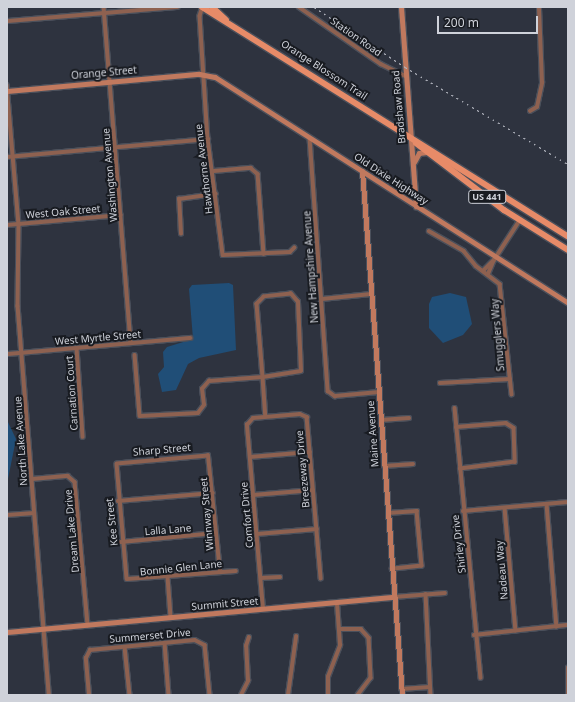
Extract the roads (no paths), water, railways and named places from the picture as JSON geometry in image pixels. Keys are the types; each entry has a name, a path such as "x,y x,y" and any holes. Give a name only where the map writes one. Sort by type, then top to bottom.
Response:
{"main road":[{"name":"Orange Blossom Trail","path":"203,7 226,20 521,209 568,237"},
{"name":"Orange Blossom Trail","path":"214,8 226,20"},
{"name":"Orange Blossom Trail","path":"411,138 427,152 504,210 568,250"},
{"path":"504,210 521,209"},
{"path":"520,220 525,217 537,219"}],"street":[{"name":"Washington Avenue","path":"104,7 131,343"},
{"path":"7,21 177,7"},
{"name":"Hawthorne Avenue","path":"203,7 203,74 208,139 214,171 223,255 290,252 294,248"},
{"name":"Station Road","path":"299,7 381,64 406,76"},
{"name":"Bradshaw Road","path":"400,7 416,206"},
{"path":"530,111 537,107 542,83 539,7"},
{"name":"Orange Street","path":"7,91 203,74"},
{"name":"Old Dixie Highway","path":"203,74 223,81 495,259 568,303"},
{"name":"North Lake Avenue","path":"7,85 12,157 19,224 18,306 49,695"},
{"name":"New Hampshire Avenue","path":"310,138 330,395 379,392"},
{"path":"7,157 115,149 208,139"},
{"path":"413,165 417,155 427,152"},
{"path":"214,171 251,168 258,174 264,254"},
{"name":"Maine Avenue","path":"362,171 402,692"},
{"path":"181,234 179,199 216,194"},
{"name":"West Oak Street","path":"7,225 121,215"},
{"path":"488,274 493,268 495,259 520,220"},
{"name":"Smugglers Way","path":"429,231 464,250 483,271 502,288 512,394"},
{"path":"483,271 488,264 495,259"},
{"path":"488,264 493,268"},
{"path":"135,355 138,412 145,418 202,410 202,389 209,381 263,377 297,373 303,367 298,302 291,294 264,297 258,304 263,377 266,416"},
{"path":"322,299 371,294"},
{"name":"West Myrtle Street","path":"7,354 190,338"},
{"name":"Carnation Court","path":"77,348 83,437"},
{"name":"Smugglers Way","path":"440,383 510,379"},
{"name":"Shirley Drive","path":"455,408 474,635 481,678"},
{"name":"Breezeway Drive","path":"249,420 266,416 305,414 310,452 321,578"},
{"path":"381,420 409,418"},
{"name":"Comfort Drive","path":"249,420 250,457 263,609"},
{"path":"456,427 506,423 514,428 515,462 460,469"},
{"path":"250,457 310,452"},
{"name":"Sharp Street","path":"116,464 208,456"},
{"name":"Winnway Street","path":"208,456 220,572"},
{"name":"Kee Street","path":"116,464 118,501 127,579"},
{"path":"384,466 413,464"},
{"name":"Dream Lake Drive","path":"32,479 68,476 75,482 88,625"},
{"path":"253,495 313,490"},
{"path":"118,501 213,493"},
{"path":"464,511 568,502"},
{"path":"547,504 557,627"},
{"name":"Nadeau Way","path":"505,508 516,631"},
{"path":"388,513 417,511 422,566 392,569"},
{"path":"7,515 34,513"},
{"path":"257,534 317,528"},
{"name":"Lalla Lane","path":"122,542 216,533"},
{"name":"Bonnie Glen Lane","path":"127,579 236,571"},
{"path":"168,577 171,617"},
{"path":"261,578 280,577"},
{"name":"Summit Street","path":"7,632 444,593"},
{"path":"426,594 431,695"},
{"path":"328,695 328,677 340,645 337,603"},
{"path":"474,635 568,626"},
{"path":"339,629 361,629 369,638 371,678 358,695"},
{"path":"241,695 248,681 246,646 249,637"},
{"path":"288,695 296,637"},
{"name":"Summerset Drive","path":"89,695 88,653 125,647 195,640 204,644 210,695"},
{"path":"165,643 169,695"},
{"path":"125,647 130,695"},
{"path":"568,668 566,672 568,695"},
{"path":"402,692 430,687"}],"water":[{"path":"229,283 233,285 236,350 199,358 188,364 176,390 162,392 158,374 164,367 163,352 167,347 193,339 189,289 192,285"},
{"path":"450,293 466,297 472,324 463,335 443,343 429,328 429,304 432,297"},
{"path":"7,420 16,439 7,484"}],"railway":[{"path":"314,7 405,67 568,164"}]}
